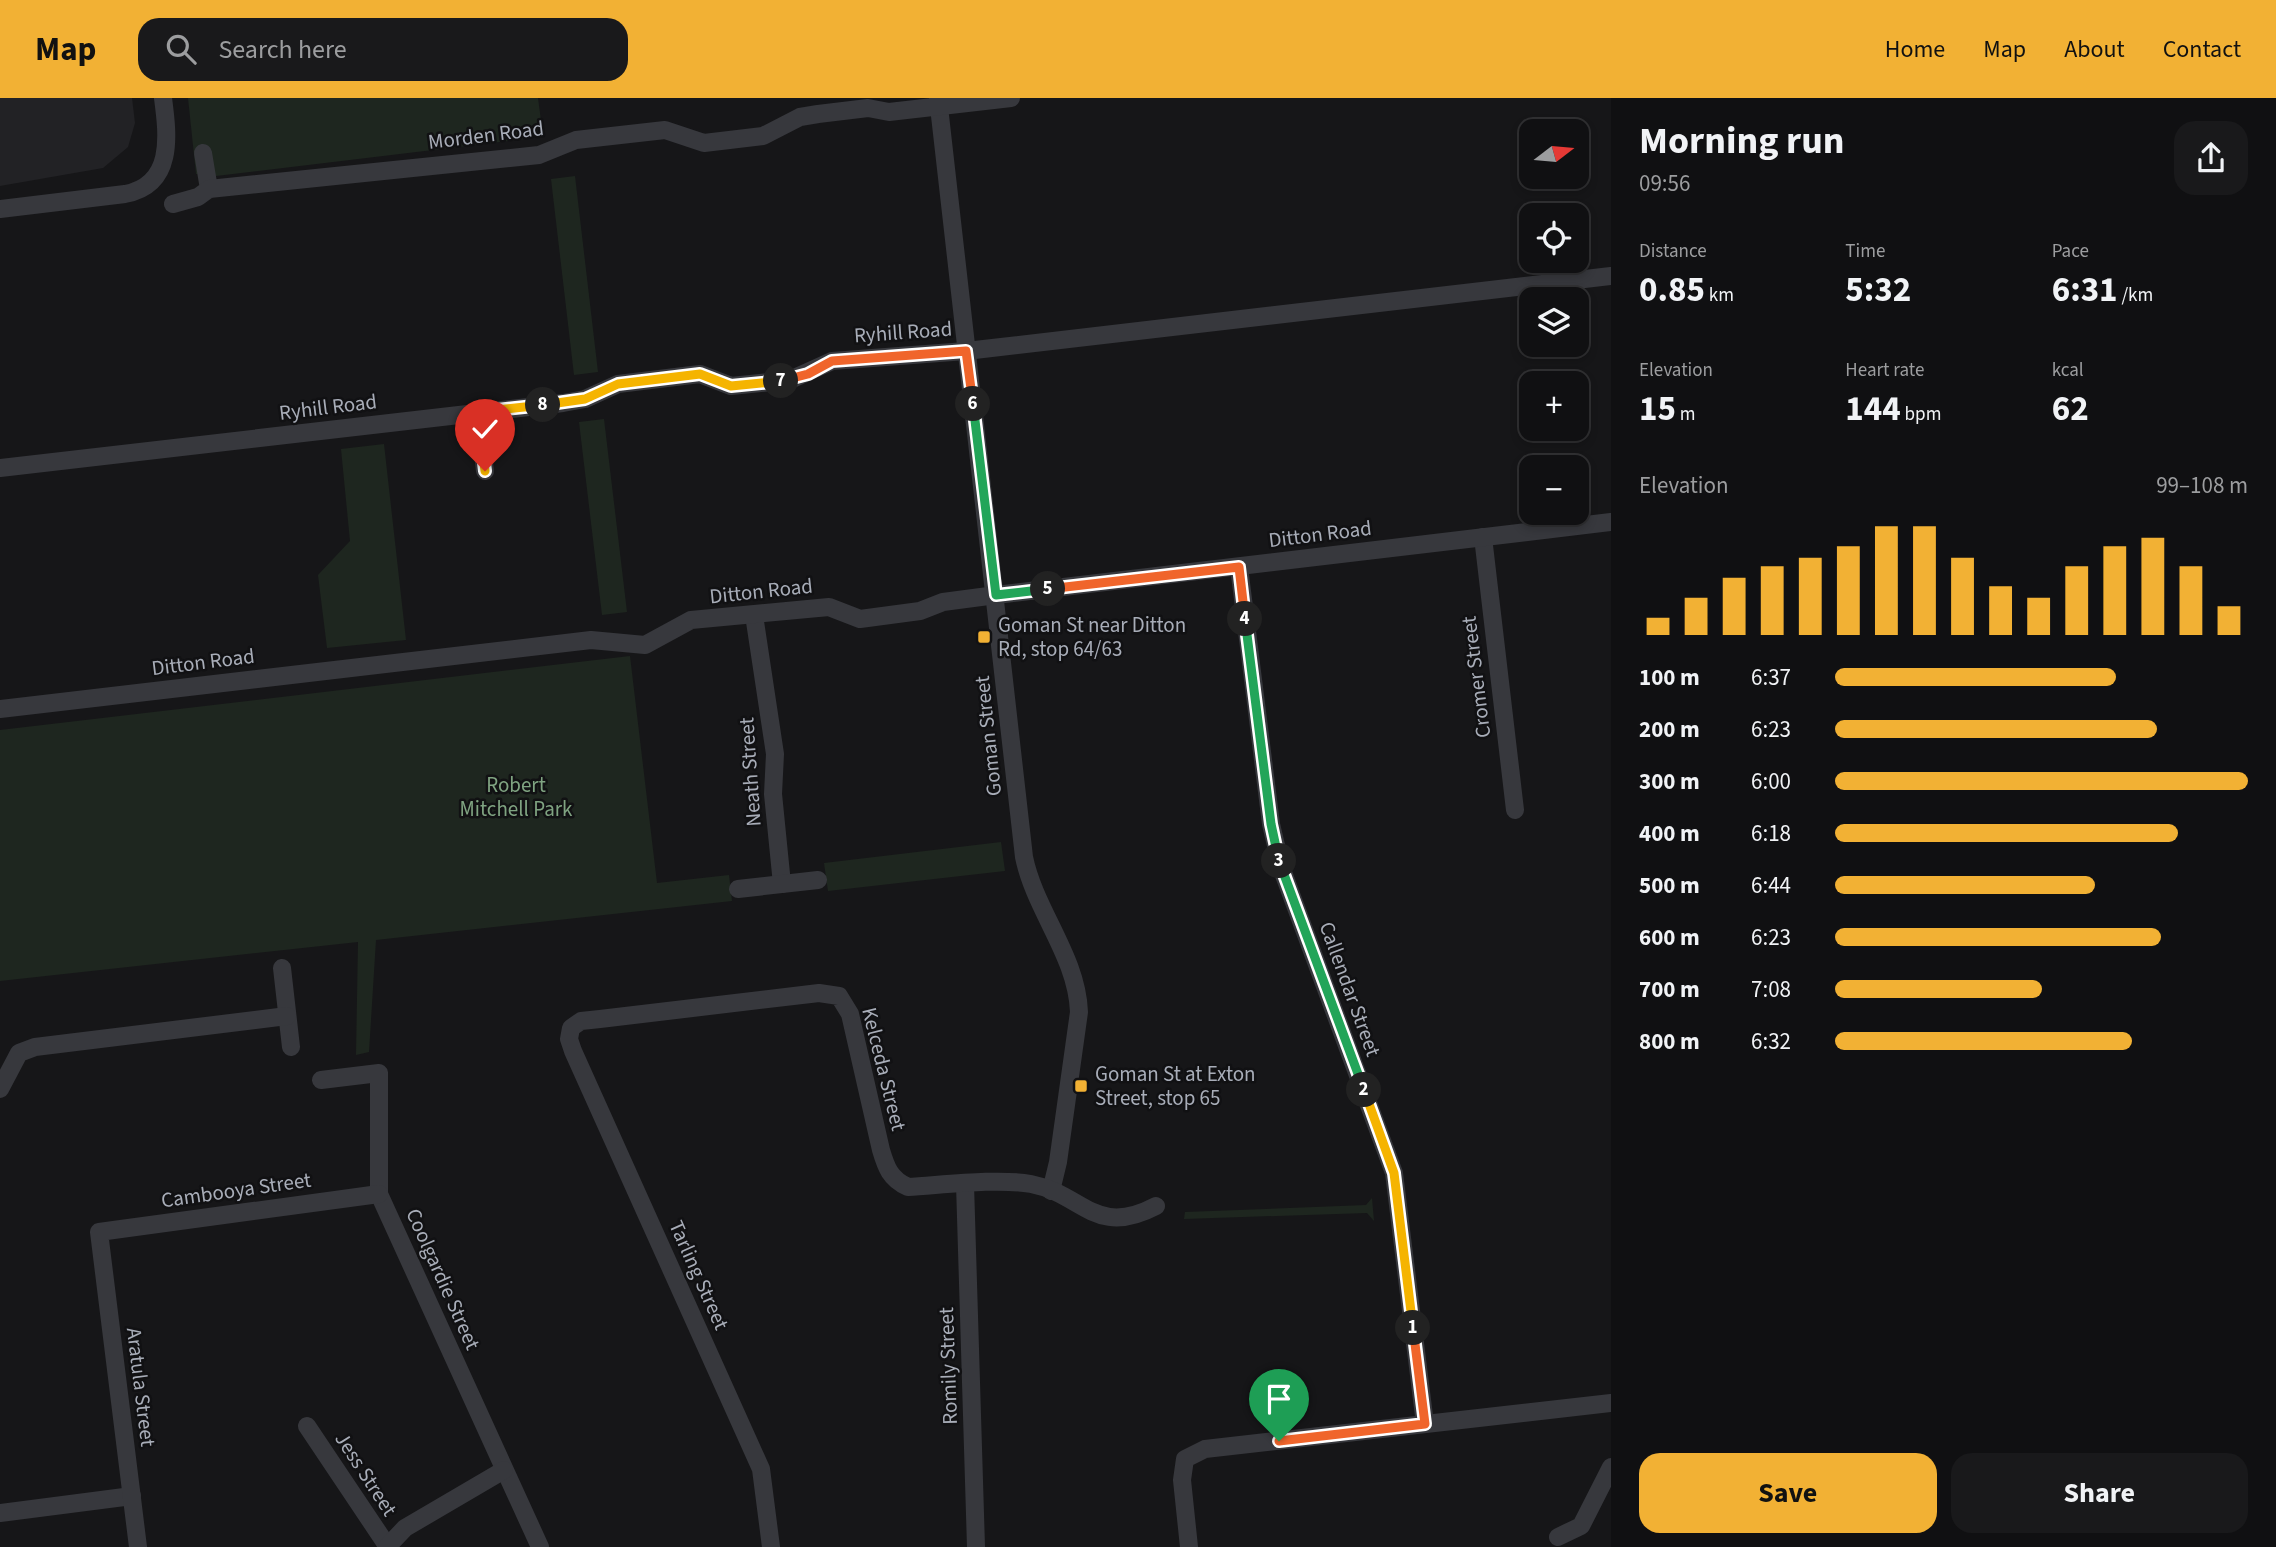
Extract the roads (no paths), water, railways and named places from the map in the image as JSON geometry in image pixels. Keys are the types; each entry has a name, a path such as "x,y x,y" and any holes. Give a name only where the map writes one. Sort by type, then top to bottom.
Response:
{"street":[{"path":"0,209 125,194 143,188 162,166 167,152 163,98"},
{"name":"Morden Road","path":"173,204 198,197 209,189 539,155 576,140 664,130 704,143 763,136 800,117 818,114 868,108 889,112 938,102 1011,98"},
{"name":"Goman Street","path":"938,102 1024,857 1035,897 1078,990 1079,1012 1058,1162 1051,1191"},
{"path":"203,153 209,189"},
{"name":"Ryhill Road","path":"0,468 585,399 618,384 700,374 731,386 790,380 832,361 966,351 1611,276"},
{"path":"478,412 485,471"},
{"name":"Ditton Road","path":"0,709 591,640 645,645 691,621 829,607 860,620 920,611 943,602 996,595 1611,522"},
{"name":"Cromer Street","path":"1483,537 1515,810"},
{"name":"Callendar Street","path":"1239,567 1271,824 1281,867 1394,1173 1425,1424"},
{"name":"Neath Street","path":"754,615 775,754 773,794 782,884"},
{"path":"738,889 818,880"},
{"path":"282,968 291,1047"},
{"name":"Kelceda Street","path":"571,1028 581,1021 819,993 839,996 850,1014 888,1171 908,1186 1031,1184 1105,1217 1134,1218 1156,1206"},
{"path":"0,1089 19,1053 35,1047 287,1016"},
{"name":"Tarling Street","path":"571,1028 569,1039 573,1051 761,1469 771,1547"},
{"name":"Coolgardie Street","path":"321,1080 379,1073 379,1194 540,1547"},
{"name":"Romily Street","path":"965,1184 976,1547"},
{"name":"Cambooya Street","path":"99,1232 379,1194"},
{"name":"Aratula Street","path":"99,1232 138,1547"},
{"path":"1189,1547 1182,1480 1185,1459 1205,1449 1611,1403"},
{"name":"Jess Street","path":"307,1426 388,1547"},
{"path":"1559,1537 1581,1526 1611,1467"},
{"path":"388,1547 405,1528 504,1470"},
{"path":"0,1513 132,1496"}],"place":[{"name":"Goman St near Ditton Rd, stop 64/63","path":"984,637"},
{"name":"Goman St at Exton Street, stop 65","path":"1081,1086"}],"park label":[{"name":"Robert Mitchell Park","path":"516,797"}]}
